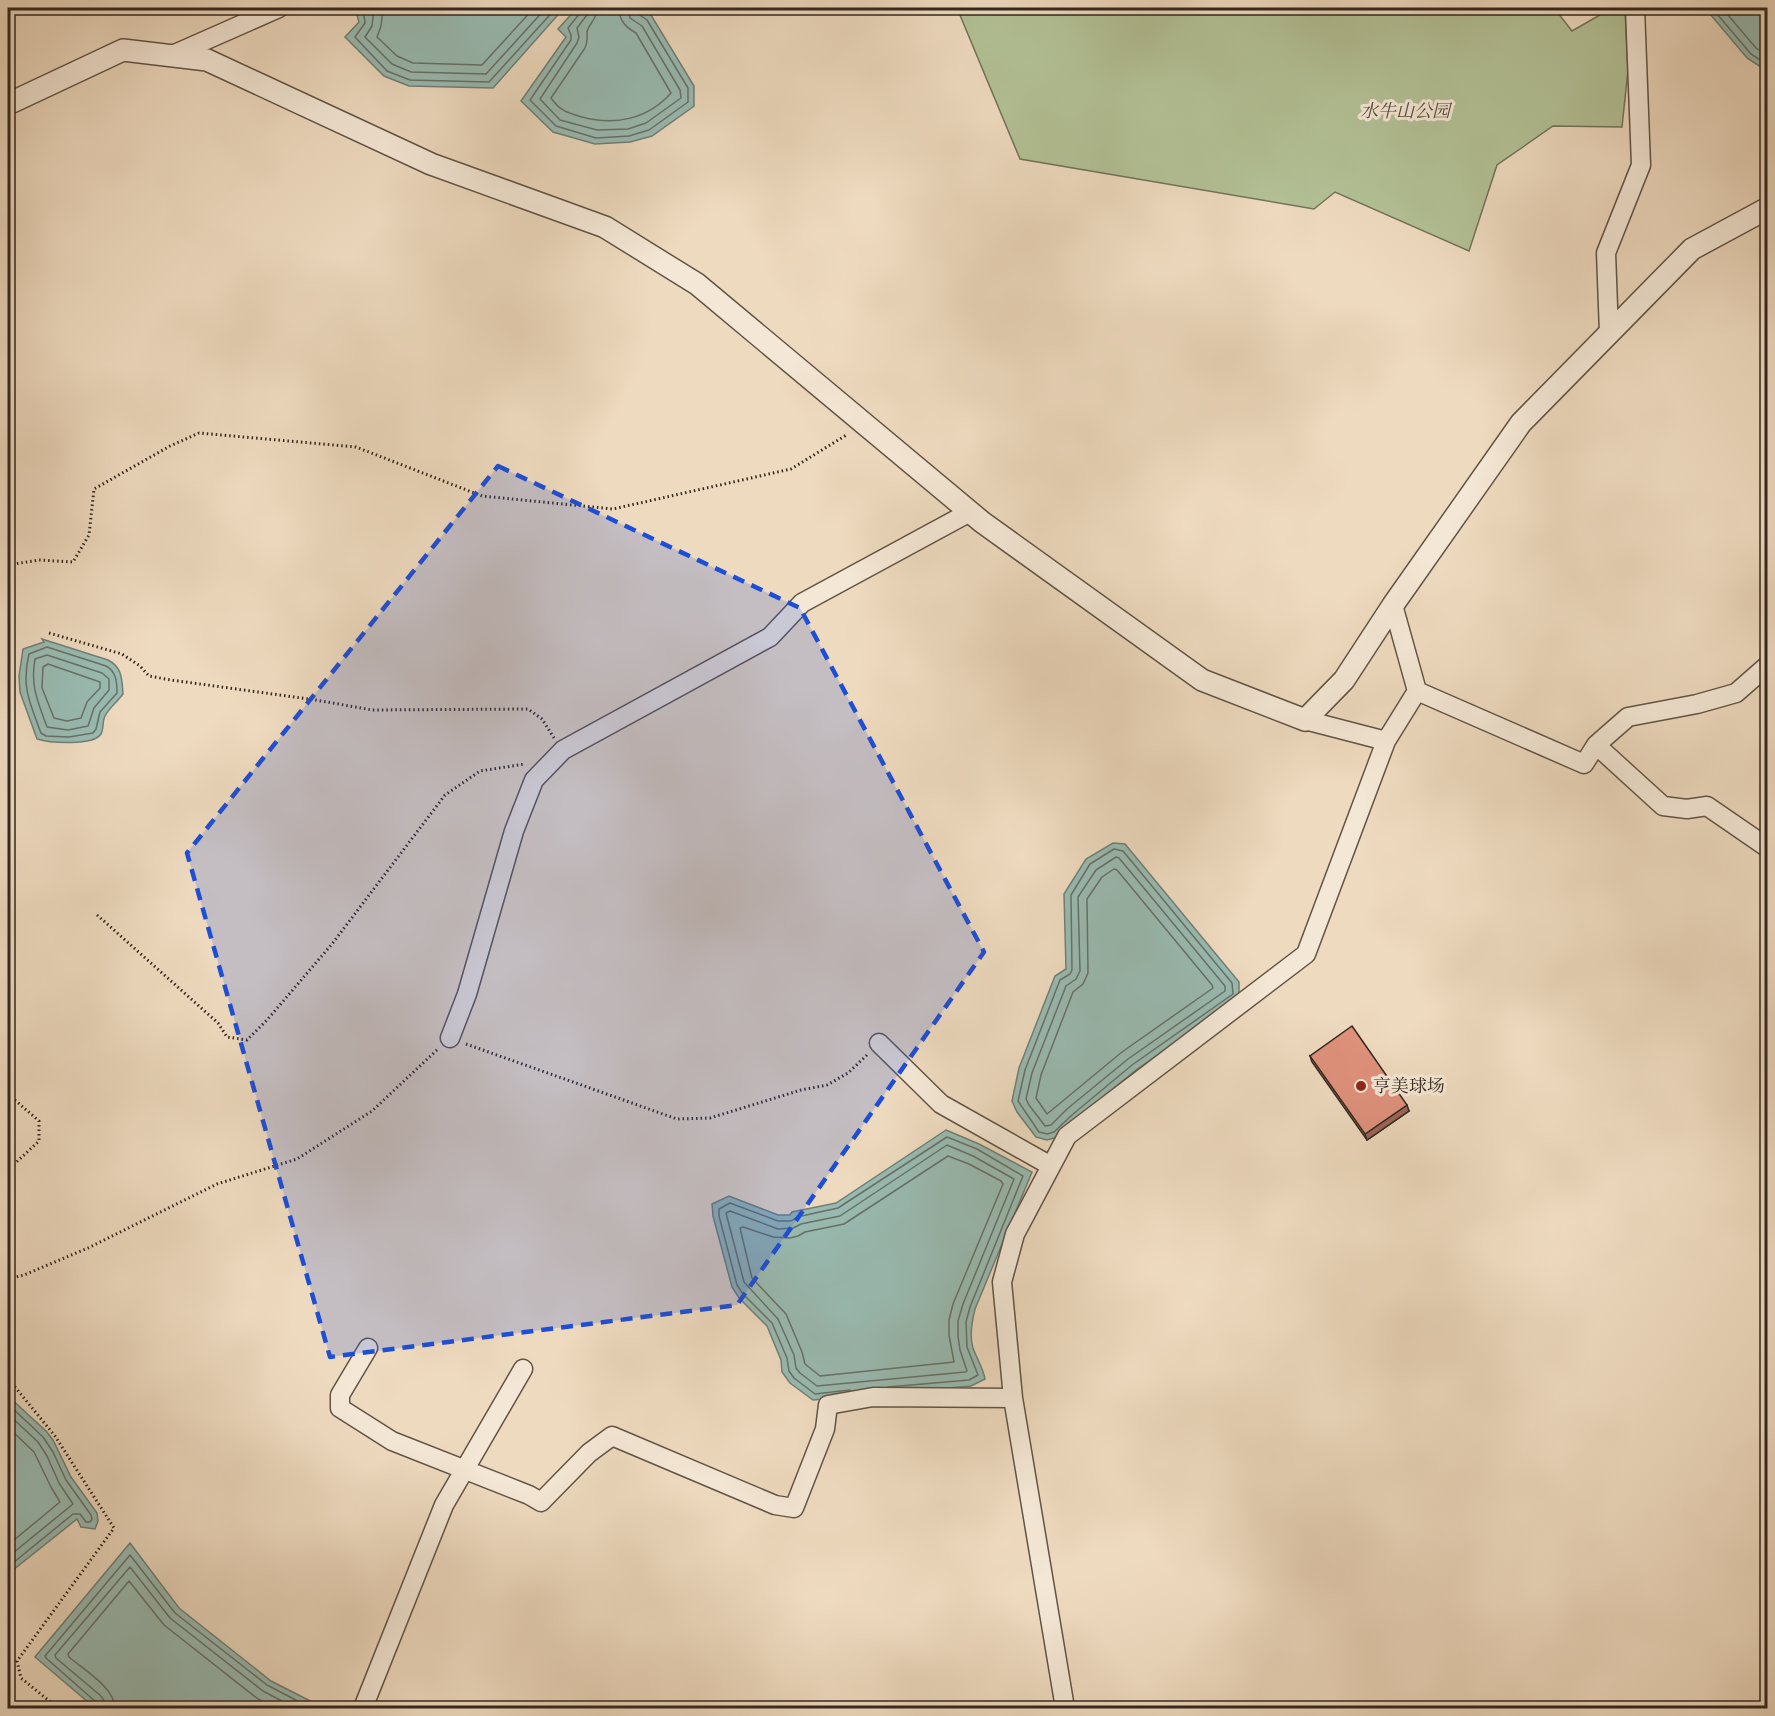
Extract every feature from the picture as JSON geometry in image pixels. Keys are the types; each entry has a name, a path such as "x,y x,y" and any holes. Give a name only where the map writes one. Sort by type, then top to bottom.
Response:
{"street":[{"path":"170,56 279,8"},
{"path":"1609,333 1606,253 1641,165 1635,8"},
{"path":"8,104 123,50 207,60 431,164 605,227 697,284 970,512 1202,680 1305,720 1386,741"},
{"path":"1305,720 1344,680 1392,605 1521,423 1692,249 1767,208"},
{"path":"450,1038 467,994 514,831 534,780 558,755 770,637 802,603 970,512"},
{"path":"1065,1708 1013,1398 1002,1282 1015,1234 1067,1136 1306,954 1386,741 1417,691 1392,605"},
{"path":"1417,691 1584,764 1596,745 1628,717 1697,704 1737,693 1767,665"},
{"path":"1596,745 1663,806 1687,809 1707,806 1765,841"},
{"path":"879,1043 941,1104 1051,1166"},
{"path":"368,1348 340,1395 340,1408 392,1441 542,1502 589,1453 612,1436 775,1505 794,1508 825,1429 828,1405 873,1397 1013,1398"},
{"path":"363,1708 444,1505 523,1369"}],"path":[{"path":"8,565 39,560 73,562 89,535 94,489 170,446 199,433 356,447 483,496 613,509 791,469 865,424"},
{"path":"49,633 122,654 140,666 149,676 171,680 372,710 528,709 542,719 558,755 480,771 445,795 332,944 247,1040 227,1037 218,1023 97,915"},
{"path":"8,1279 24,1275 88,1248 217,1184 297,1159 372,1111 450,1038 677,1119 710,1118 801,1090 827,1085 848,1073 879,1043"},
{"path":"8,1094 39,1121 39,1141 8,1170"},
{"path":"8,1382 11,1382 55,1436 114,1528 17,1661 21,1678 58,1708"}],"highlighted area":[{"path":"498,466 800,608 984,952 737,1305 330,1357 187,853"}],"green space":[{"name":"水牛山公园","path":"957,8 1554,8 1572,31 1612,8 1625,8 1628,70 1622,127 1553,126 1497,165 1469,251 1335,192 1314,209 1020,159"}],"water":[{"path":"365,8 564,8 493,88 409,86 384,76 345,37 359,22 356,12"},
{"path":"577,8 636,8 651,15 694,86 694,106 652,136 630,142 595,144 553,132 521,101 566,37 558,29"},
{"path":"1705,8 1767,8 1767,71 1747,58"},
{"path":"42,639 108,660 119,670 123,694 107,713 102,732 96,738 81,742 51,742 37,739 20,692 19,676 23,649 44,642"},
{"path":"1113,843 1125,844 1239,982 1239,998 1136,1070 1076,1119 1058,1137 1047,1140 1036,1137 1017,1112 1012,1101 1019,1068 1055,976 1066,969 1064,894 1086,859"},
{"path":"946,1130 979,1144 1032,1172 975,1309 971,1339 985,1379 971,1386 813,1400 790,1383 782,1372 781,1360 767,1326 739,1298 732,1287 713,1216 712,1204 729,1196 778,1215 790,1215 792,1212 836,1203"},
{"path":"8,1396 53,1440 71,1477 97,1513 98,1521 95,1529 81,1527 77,1519 8,1574"},
{"path":"130,1543 179,1608 271,1681 324,1708 95,1708 35,1657"}],"building":[{"name":"亨美球场","path":"1352,1026 1407,1105 1365,1134 1310,1056"}],"place":[{"name":"亨美球场","path":"1361,1086"}]}
